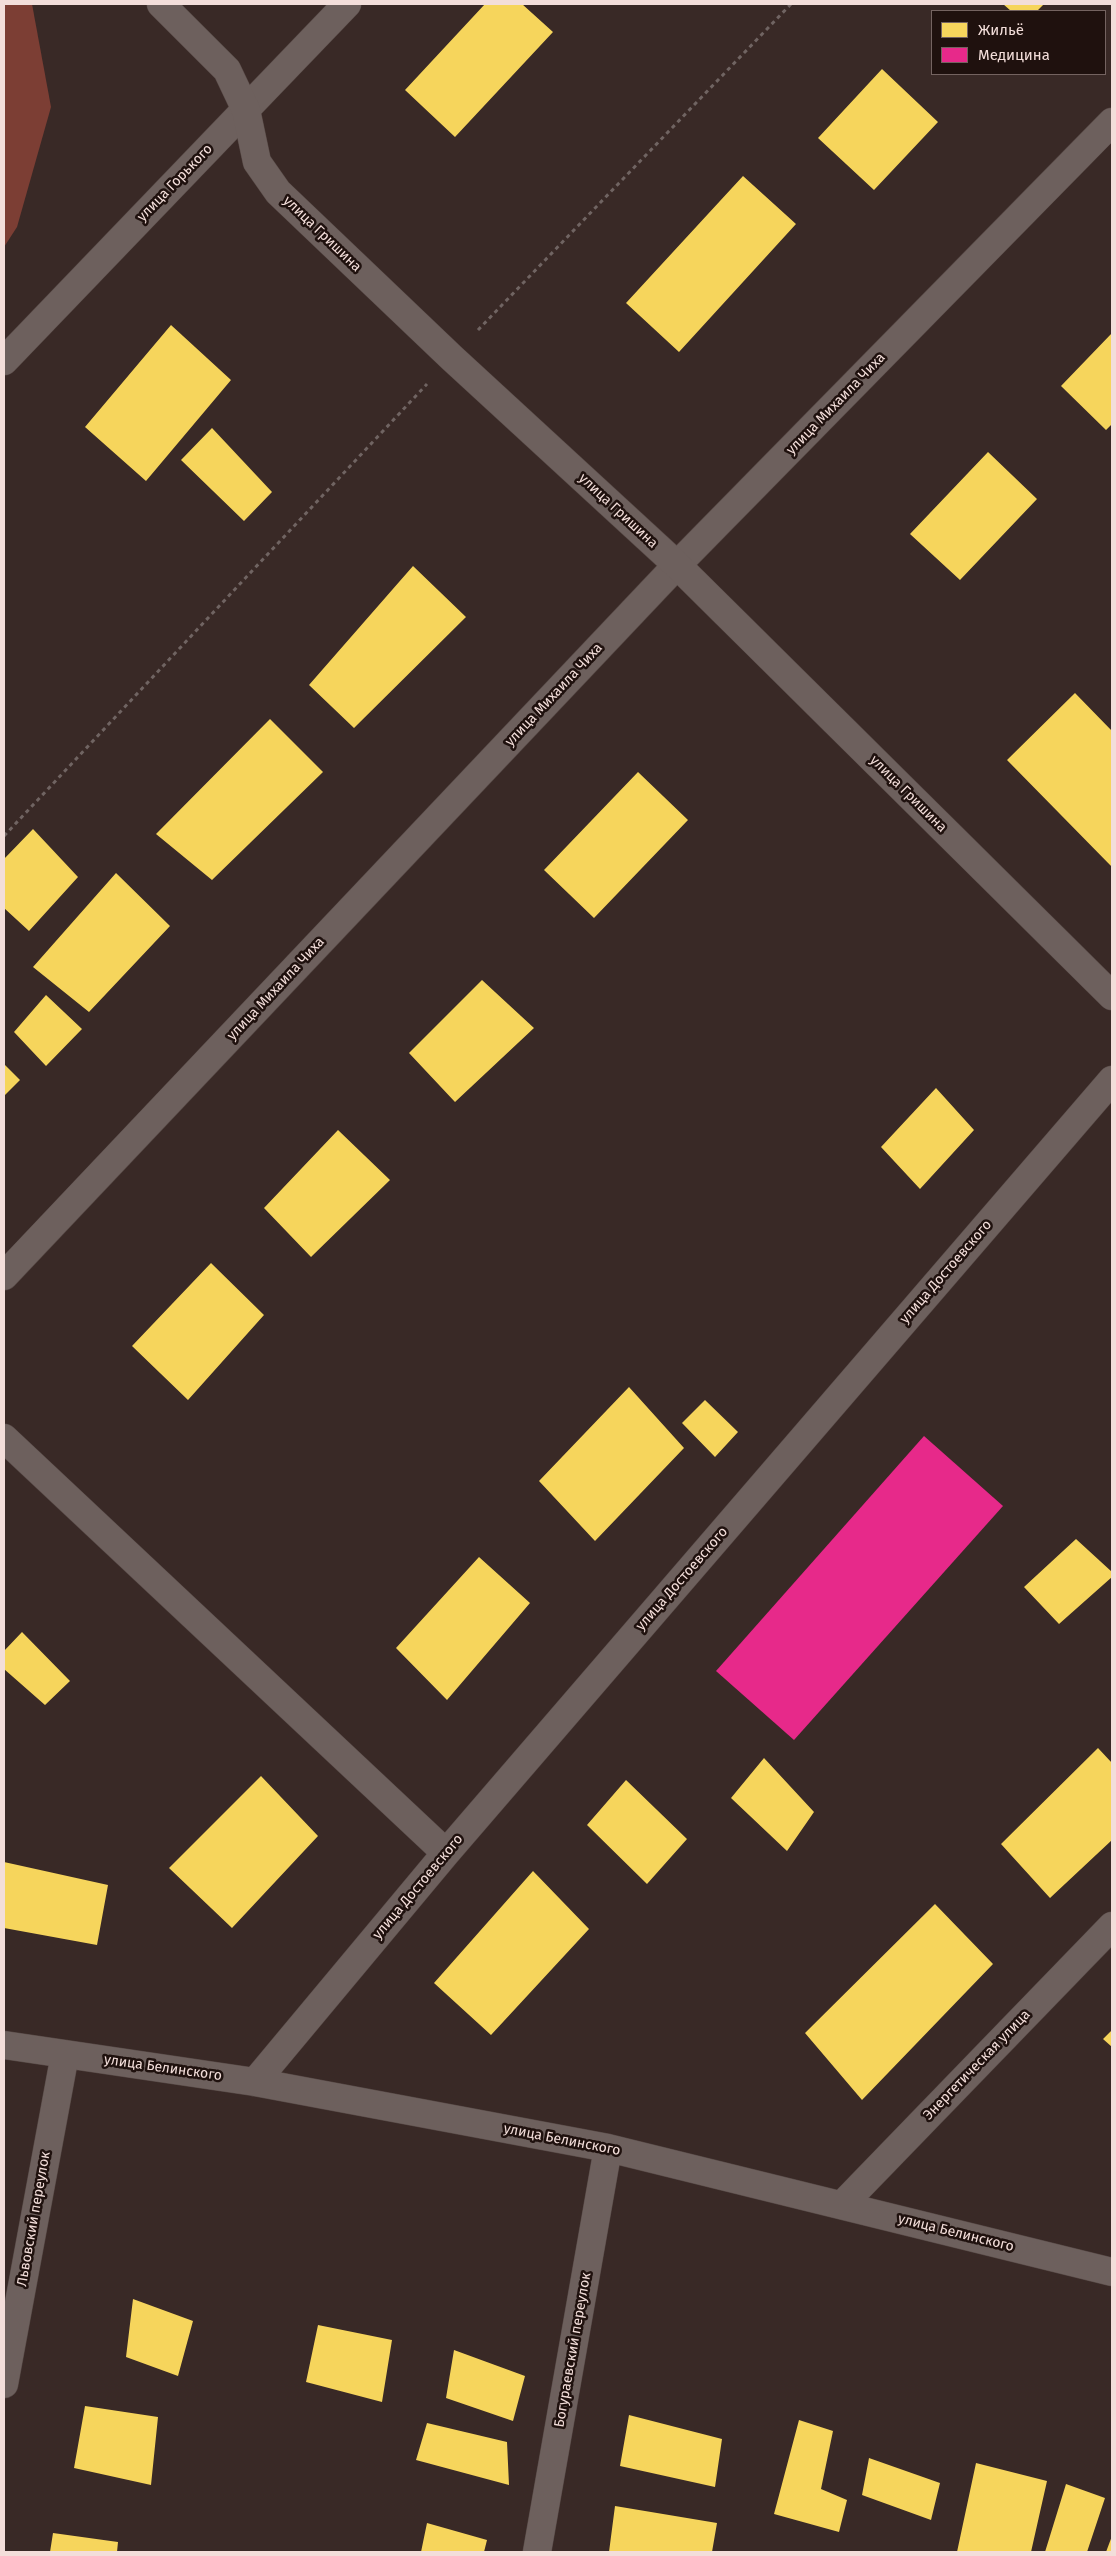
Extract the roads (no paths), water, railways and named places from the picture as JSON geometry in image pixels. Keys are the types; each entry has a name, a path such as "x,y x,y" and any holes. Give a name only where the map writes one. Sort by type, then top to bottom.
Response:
{"street":[{"name":"улица Гришина","path":"161,4 227,70 246,110 257,162 278,192 452,358 677,565 1112,996"},
{"name":"улица Горького","path":"4,361 347,4"},
{"name":"улица Михаила Чиха","path":"4,1276 677,565 1112,122"},
{"name":"улица Достоевского","path":"255,2082 446,1853 1112,1080"},
{"path":"4,1438 446,1853"},
{"name":"Энергетическая улица","path":"842,2205 1112,1926"},
{"name":"улица Белинского","path":"4,2045 255,2082 608,2148 1112,2272"},
{"name":"Львовский переулок","path":"4,2384 64,2054"},
{"name":"Богураевский переулок","path":"537,2552 608,2148"}]}
